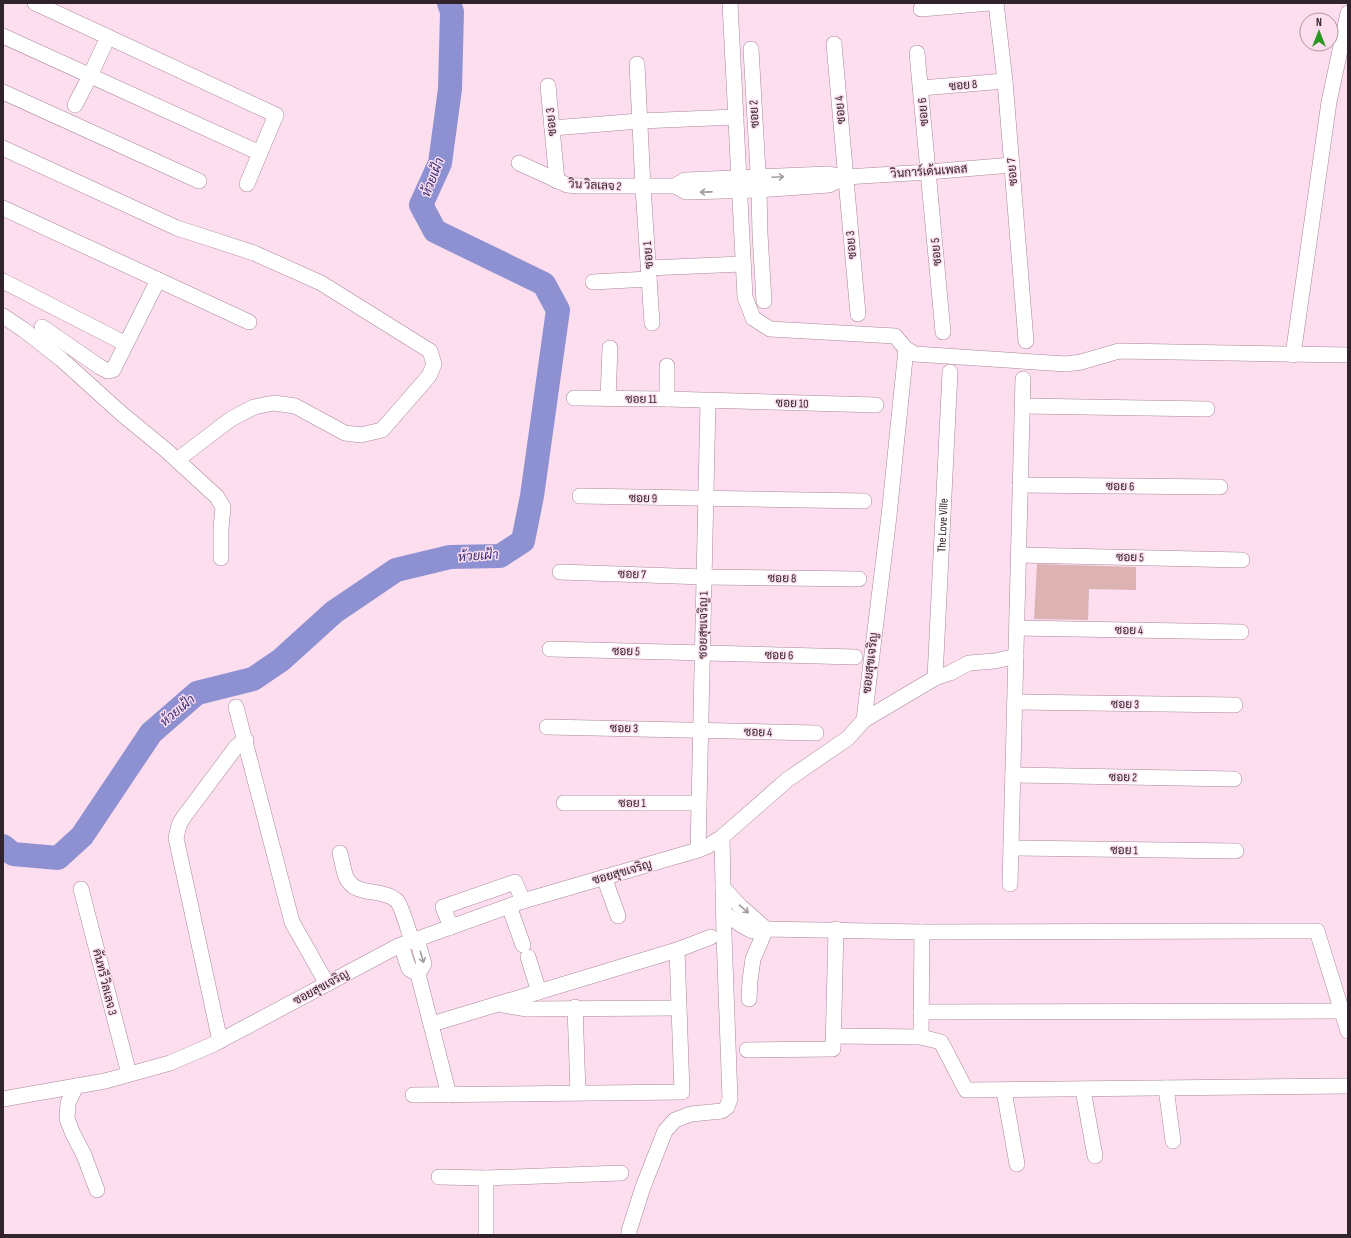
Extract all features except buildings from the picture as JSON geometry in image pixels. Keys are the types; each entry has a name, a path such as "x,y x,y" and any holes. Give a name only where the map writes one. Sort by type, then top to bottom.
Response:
{"street":[{"path":"35,3 276,115 247,184"},
{"path":"730,3 745,296 753,318 770,329 895,336 906,349 915,354 1066,364 1081,362 1119,351 1348,354"},
{"path":"920,9 990,3"},
{"name":"ซอย 7","path":"996,3 1005,81 1026,341"},
{"path":"1293,354 1329,102 1348,13"},
{"path":"3,36 260,153"},
{"path":"75,106 108,37"},
{"name":"ซอย 4","path":"834,44 845,177"},
{"name":"ซอย 2","path":"750,50 758,184"},
{"name":"ซอย 6","path":"917,53 928,172"},
{"path":"636,64 643,186"},
{"name":"ซอย 8","path":"920,88 1005,81"},
{"name":"ซอย 3","path":"548,86 557,181"},
{"path":"3,92 198,181"},
{"path":"552,128 640,121 736,116"},
{"path":"3,148 177,228 254,253 321,283 430,351 434,364 429,376 382,430 360,435 345,433 295,406 274,403 254,407 231,419 177,460"},
{"name":"วิน วิลเลจ 2","path":"519,163 567,185 675,186 685,180 739,185"},
{"name":"วินการ์เด้นเพลส","path":"739,185 758,184 827,174 845,177 1012,165"},
{"name":"ซอย 5","path":"928,172 943,332"},
{"name":"ซอย 3","path":"845,177 858,314"},
{"path":"758,184 764,301"},
{"name":"ซอย 1","path":"643,186 652,323"},
{"path":"3,208 249,322"},
{"path":"593,282 649,273 743,264"},
{"path":"42,326 100,367 108,371 113,370 158,280"},
{"path":"3,281 126,344"},
{"path":"3,316 24,330 61,359 122,414 177,460 221,501 223,507 221,558"},
{"path":"608,399 610,348"},
{"name":"ซอยสุขเจริญ","path":"3,1099 105,1081 170,1063 220,1040 410,942 516,903 708,846 722,837 788,780 848,738 864,720 889,516 906,349"},
{"path":"667,366 667,399"},
{"name":"The Love Ville","path":"935,678 950,372"},
{"path":"1010,884 1023,379"},
{"name":"ซอย 11","path":"574,398 708,401"},
{"name":"ซอย 10","path":"708,401 876,405"},
{"name":"ซอยสุขเจริญ 1","path":"698,850 708,401"},
{"path":"1023,406 1207,409"},
{"name":"ซอย 6","path":"1020,485 1220,487"},
{"name":"ซอย 9","path":"580,496 706,499"},
{"path":"706,499 864,501"},
{"name":"ซอย 5","path":"1019,555 1242,560"},
{"name":"ซอย 7","path":"560,572 704,577"},
{"name":"ซอย 8","path":"704,577 859,579"},
{"name":"ซอย 4","path":"1017,628 1241,632"},
{"name":"ซอย 5","path":"550,649 703,653"},
{"name":"ซอย 6","path":"703,653 855,657"},
{"path":"864,720 935,678 950,673 969,663 995,661 1016,656"},
{"name":"ซอย 3","path":"1015,702 1235,705"},
{"path":"236,707 246,740 292,922 327,984"},
{"name":"ซอย 3","path":"547,727 701,730"},
{"name":"ซอย 4","path":"701,730 816,733"},
{"path":"220,1040 176,838 179,825 183,818 236,747 246,740"},
{"name":"ซอย 2","path":"1013,775 1234,779"},
{"name":"ซอย 1","path":"564,803 699,803"},
{"path":"629,1235 643,1187 665,1131 675,1120 680,1118 691,1114 722,1110 728,1107 730,1099 723,912 722,837"},
{"name":"ซอย 1","path":"1011,848 1236,851"},
{"path":"340,853 346,878 356,888 370,892 384,893 397,901 410,942 409,969 418,974 449,1095"},
{"path":"604,877 618,916"},
{"path":"451,926 443,907 515,882 516,903 525,951 539,992"},
{"path":"723,888 740,906 766,929"},
{"name":"คันทรี วิลเลจ 3","path":"81,890 129,1074"},
{"path":"723,912 752,931 766,929 836,929 922,932 1317,932 1348,1031"},
{"path":"749,999 753,959 766,929"},
{"path":"747,1050 833,1049 836,929"},
{"path":"921,1037 922,932"},
{"path":"432,1024 678,950 711,937"},
{"path":"413,1095 682,1092 678,950"},
{"path":"500,1004 526,1009 575,1007 679,1008"},
{"path":"575,1007 578,1092"},
{"path":"921,1012 1342,1011"},
{"path":"834,1036 921,1037 941,1042 966,1090 1004,1091 1348,1086"},
{"path":"76,1086 68,1103 67,1119 84,1155 97,1190"},
{"path":"1166,1088 1173,1141"},
{"path":"1083,1090 1095,1156"},
{"path":"1004,1091 1017,1164"},
{"path":"439,1177 486,1178 621,1173"},
{"path":"486,1178 486,1235"}],"waterway":[{"name":"ห้วยเฝ้า","path":"3,846 13,854 58,858 82,836 151,733 197,693 253,679 281,660 334,612 396,570 450,557 500,556 523,541 532,496 558,310 544,284 435,231 421,205 440,163 450,89 452,12 449,3"}]}
